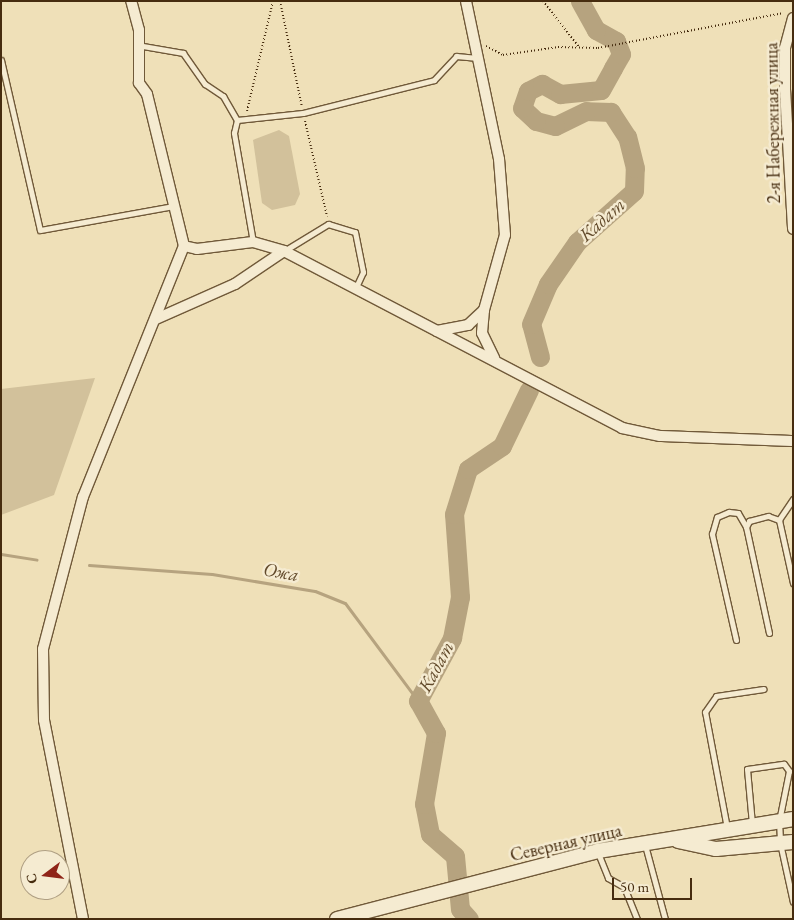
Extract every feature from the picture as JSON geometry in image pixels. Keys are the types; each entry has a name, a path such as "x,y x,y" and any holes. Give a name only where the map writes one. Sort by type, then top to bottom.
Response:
{"street":[{"path":"83,919 44,720 43,649 82,497 156,319 184,246 147,94 139,84 137,45 131,1"},
{"path":"466,1 479,58 505,201 505,235 484,310 482,333 496,361"},
{"name":"2-я Набережная улица","path":"793,18 785,48 785,89 793,229"},
{"path":"184,246 197,249 253,242 284,251 356,287 622,428 642,434 793,441"},
{"path":"156,319 235,284 284,251"},
{"path":"436,331 468,325 484,310"},
{"name":"Северная улица","path":"337,919 494,880 598,851 678,841 727,828 786,820"},
{"name":"Северная улица","path":"678,841 716,849 786,842"}],"lane":[{"path":"137,45 184,54 205,84 223,96 237,120 234,133 253,242"},
{"path":"237,120 304,113 434,80 456,56 479,58"},
{"path":"1,60 40,230 174,206"},
{"path":"284,251 328,224 355,232 363,272 356,287"},
{"path":"793,499 779,520 793,583"},
{"path":"736,640 712,534 718,517 729,512 738,513 746,527 769,633"},
{"path":"746,527 749,521 768,516 779,520"},
{"path":"727,828 706,712 716,696 764,689"},
{"path":"752,824 745,776 750,766 784,764 789,771 786,842 793,902"},
{"path":"644,845 665,919"},
{"path":"598,851 608,878 624,887 637,919"}],"path":[{"path":"245,118 273,1"},
{"path":"542,1 579,47"},
{"path":"472,32 497,55 579,47 598,48 793,12"}],"shaded area":[{"path":"279,130 289,136 300,194 295,205 272,210 262,203 253,140"},
{"path":"95,378 54,495 1,515 1,389"}],"waterway":[{"name":"Кадат","path":"540,357 531,324 548,284 577,242 634,191 635,168 627,137 611,112 586,111 555,126 536,121 522,108 528,91 542,84 560,94 601,90 621,54 616,41 596,30 580,1"},
{"name":"Кадат","path":"469,919 460,909 455,856 430,834 424,804 436,733 418,701 452,638 460,597 454,514 468,469 502,446 529,390"},
{"name":"Ожа","path":"1,554 37,560"},
{"name":"Ожа","path":"89,565 212,574 315,591 345,603 418,701"}]}
